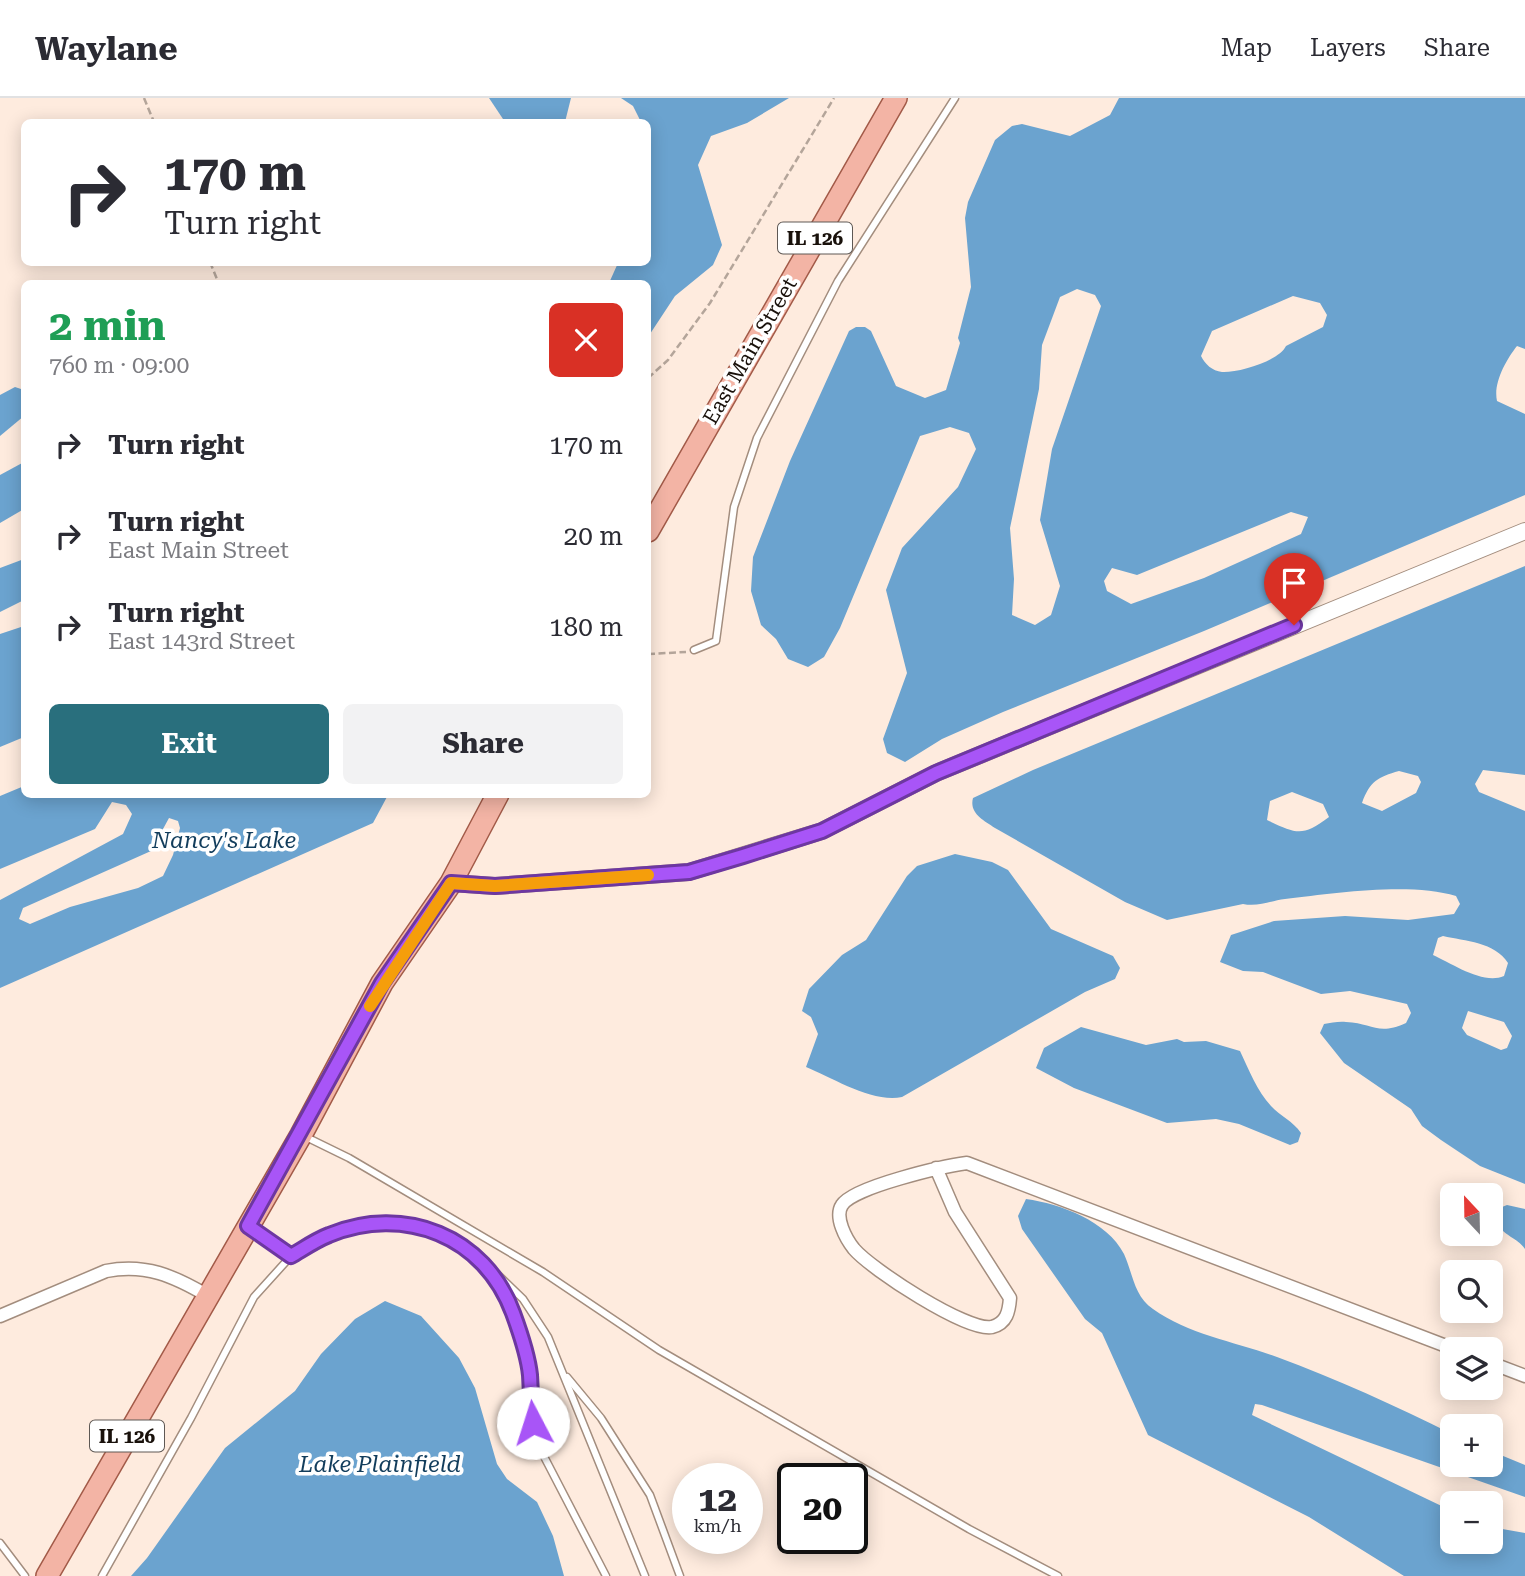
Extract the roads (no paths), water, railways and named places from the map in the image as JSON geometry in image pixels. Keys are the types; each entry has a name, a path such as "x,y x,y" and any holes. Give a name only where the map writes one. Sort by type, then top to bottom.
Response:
{"main road":[{"name":"East Main Street","path":"651,526 896,98"},
{"name":"IL 126","path":"47,1576 301,1135 382,983 451,883 496,798"}],"street":[{"path":"451,883 495,886 689,872 822,831 936,773 1525,531"},
{"path":"936,1168 955,1212 1010,1298 1008,1313 1002,1323 990,1327 970,1324 917,1296 854,1249 838,1214 842,1203 856,1194 936,1168 967,1163 1440,1344"},
{"path":"0,1316 106,1271 122,1268 157,1271 179,1279 208,1296"},
{"path":"1503,1368 1525,1376"}],"lane":[{"path":"694,650 716,641 734,507 757,438 838,281 905,182 955,98"},
{"path":"301,1135 349,1158 543,1272 659,1350 969,1529 1058,1576"},
{"path":"102,1576 191,1418 254,1297 291,1256 328,1235 385,1223 420,1225 449,1237 479,1259 523,1299 548,1337 564,1373 645,1576"},
{"path":"248,1226 291,1256"},
{"path":"479,1259 498,1282 513,1312 530,1372 536,1441 606,1576"},
{"path":"564,1373 601,1418 650,1495 680,1576"},
{"path":"0,1542 25,1576"}],"water":[{"path":"489,98 571,98 566,119 503,119"},
{"path":"621,98 789,98 747,123 711,136 698,165 722,245 713,265 675,296 651,332 651,280 610,280 617,266 651,266 651,119 640,119 633,106"},
{"path":"1119,98 1525,98 1525,349 1517,346 1509,358 1501,372 1496,394 1497,401 1525,414 1525,495 1204,631 1003,712 942,739 905,762 887,753 883,739 907,673 886,590 902,548 958,487 976,449 969,433 950,427 920,436 840,628 824,657 808,667 788,659 776,639 761,625 751,591 753,557 790,461 849,331 856,327 865,327 871,331 896,386 925,398 946,390 960,343 958,338 971,287 965,218 968,202 995,140 1012,126 1022,124 1070,136 1110,115","holes":["1077,289 1095,295 1101,306 1052,449 1040,520 1060,586 1051,615 1035,625 1012,615 1014,579 1010,528 1039,389 1042,345 1060,297","1293,296 1320,303 1327,315 1323,327 1286,346 1275,357 1247,368 1222,372 1212,369 1205,362 1201,356 1212,331","1291,512 1308,517 1301,534 1204,578 1131,604 1107,591 1104,581 1112,568 1137,575"]},
{"path":"15,387 21,389 21,418 0,436 0,395"},
{"path":"21,464 21,511 0,523 0,475"},
{"path":"21,560 21,602 0,612 0,568"},
{"path":"1525,566 1525,775 1483,770 1475,784 1479,792 1525,811 1525,1184 1480,1166 1441,1140 1422,1126 1411,1109 1344,1063 1320,1033 1324,1024 1338,1022 1382,1029 1396,1027 1406,1023 1411,1013 1407,1004 1350,991 1321,994 1263,972 1243,971 1220,962 1231,935 1274,921 1345,916 1408,920 1454,914 1460,904 1456,896 1395,889 1349,892 1243,904 1167,920 1125,902 995,828 975,812 973,798 1033,770","holes":["1399,771 1418,776 1421,782 1416,793 1382,811 1362,803 1368,790 1380,778","1292,792 1323,804 1329,817 1312,828 1293,830 1267,820 1270,801","1443,936 1470,941 1495,951 1508,963 1504,976 1478,976 1433,955 1438,938","1468,1011 1504,1022 1512,1036 1507,1048 1501,1050 1467,1035 1462,1028"]},
{"path":"21,627 21,738 0,747 0,634"},
{"name":"Nancy's Lake","path":"21,787 21,798 386,798 373,823 0,988 0,900 123,834 132,814 126,805 112,802 95,829 0,869 0,796","holes":["169,818 178,821 180,828 173,855 163,876 138,888 70,907 30,924 19,919 23,908 151,851"]},
{"path":"955,854 992,862 1008,870 1051,929 1113,956 1120,968 1115,979 1085,992 902,1097 890,1098 866,1093 806,1067 818,1034 811,1017 802,1011 809,989 842,955 866,940 907,876 917,866"},
{"path":"1081,1027 1146,1045 1177,1039 1184,1042 1206,1041 1240,1051 1266,1100 1301,1133 1298,1142 1290,1145 1239,1124 1216,1119 1167,1123 1074,1088 1036,1068 1044,1048"},
{"path":"1026,1199 1054,1205 1082,1216 1095,1223 1116,1242 1124,1254 1142,1298 1167,1318 1198,1332 1322,1374 1440,1428 1440,1467 1262,1405 1255,1404 1252,1415 1440,1505 1440,1554 1503,1554 1503,1529 1525,1533 1525,1576 1404,1576 1309,1517 1148,1435 1102,1333 1085,1319 1022,1229 1018,1216"},
{"path":"1503,1207 1525,1209 1525,1249 1503,1231"},
{"name":"Lake Plainfield","path":"385,1301 421,1316 459,1358 475,1388 497,1464 507,1479 537,1502 553,1536 564,1576 131,1576 147,1558 225,1448 295,1391 321,1354 355,1319"},
{"path":"1503,1456 1525,1465 1525,1497 1468,1477 1503,1477"}]}
